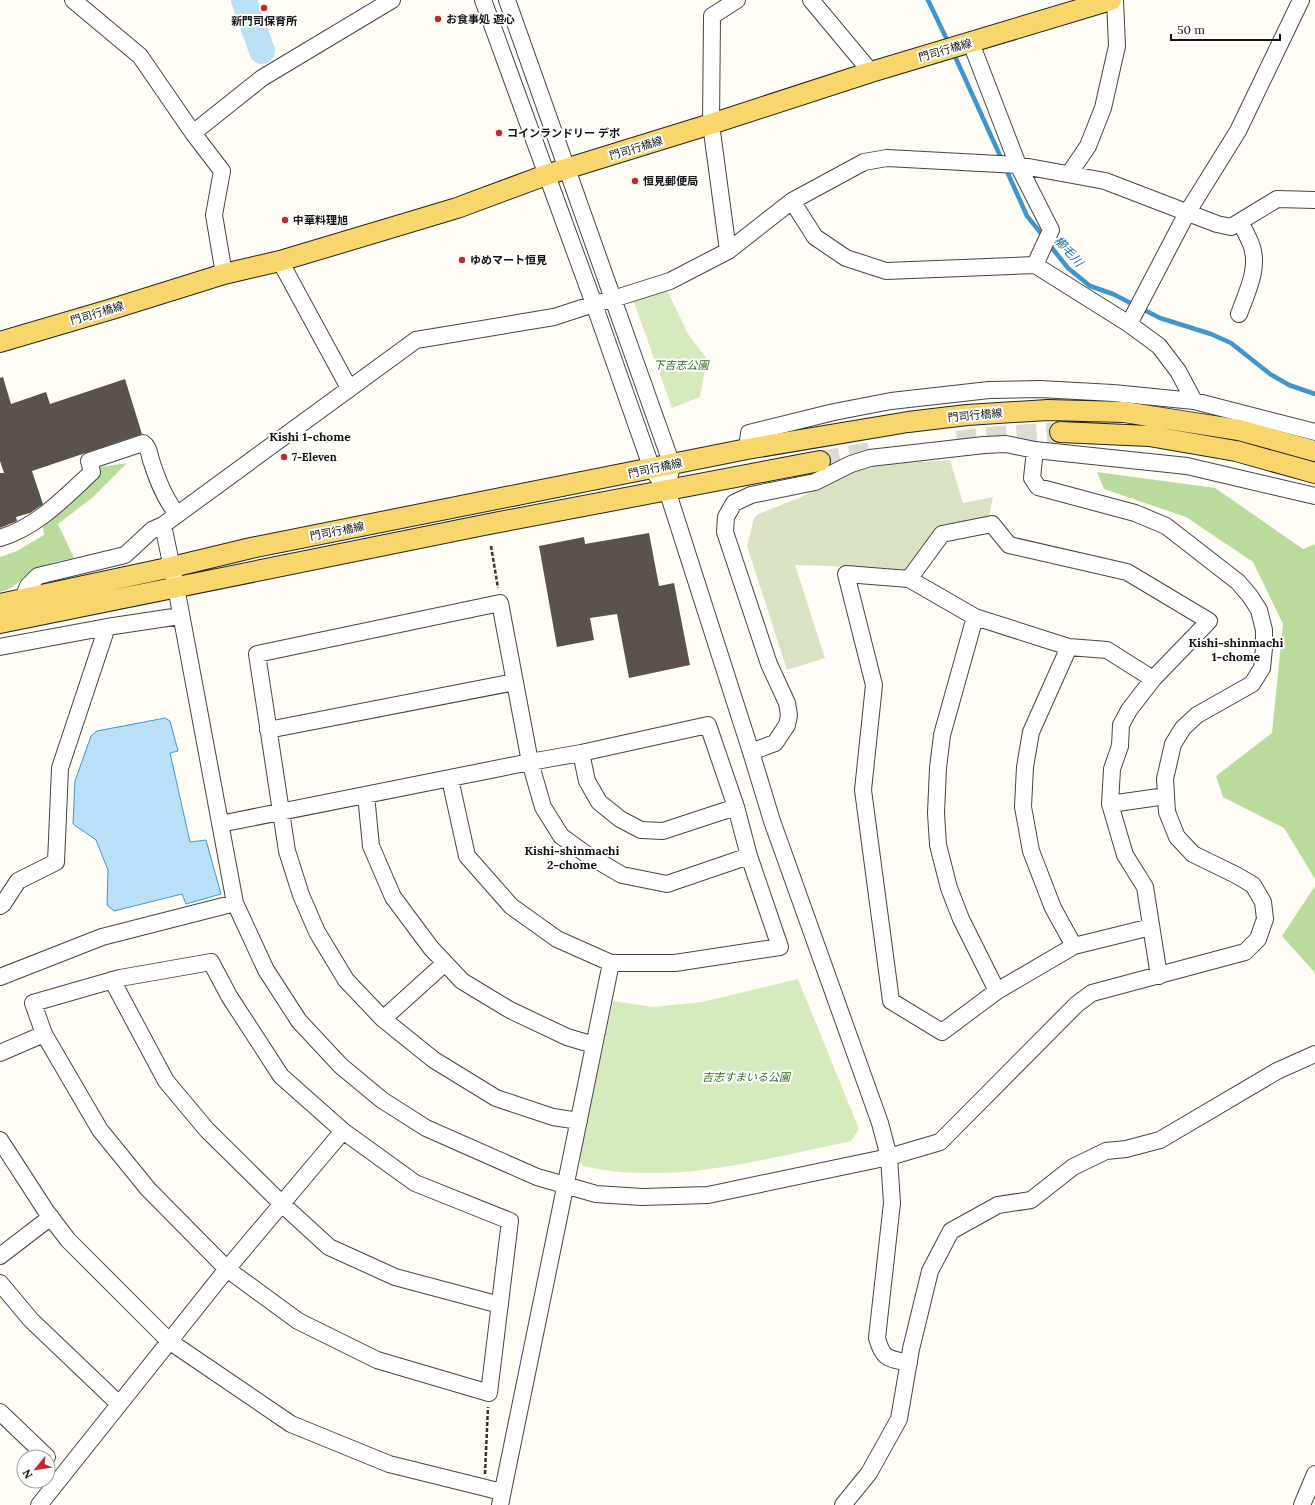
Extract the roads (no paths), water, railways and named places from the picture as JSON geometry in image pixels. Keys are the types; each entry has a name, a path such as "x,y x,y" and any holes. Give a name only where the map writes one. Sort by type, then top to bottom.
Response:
{"main road":[{"name":"門司行橋線","path":"0,342 224,274 280,261 456,208 546,175 711,124 871,72 1111,0"},
{"name":"門司行橋線","path":"0,604 172,567 251,548 747,449 908,422 967,415 1048,410 1124,412 1314,443"},
{"path":"1060,432 1149,436 1236,451 1311,471"},
{"name":"門司行橋線","path":"0,623 481,525 820,461"}],"street":[{"path":"73,0 140,56 193,133 222,171 214,215 224,274"},
{"path":"193,133 262,78 392,0"},
{"path":"483,0 594,304 652,469 667,490 772,821 880,1123 888,1157 892,1203 877,1338 880,1352 888,1359 909,1363"},
{"path":"507,0 672,465 667,490"},
{"path":"728,251 711,124 712,16 737,0"},
{"path":"811,0 871,72"},
{"path":"1069,174 1088,146 1103,108 1117,46 1115,0"},
{"path":"1130,324 1187,213 1238,131 1301,0"},
{"path":"971,43 1018,165 1051,230 1035,265"},
{"path":"22,600 28,586 38,576 125,555 152,530 177,514 416,340 554,317 594,304 613,300 670,281 728,251 792,202 864,162 887,158 1018,165 1069,174 1105,181 1217,224 1231,227 1277,199 1315,200"},
{"path":"792,202 815,237 846,258 886,271 1035,265 1130,324 1159,346 1178,371 1194,401"},
{"path":"1239,314 1253,274 1255,260 1252,245 1240,222"},
{"path":"280,261 349,388"},
{"path":"747,449 748,432 834,412 891,401 981,391 1040,389 1113,393 1194,401 1314,443 1311,471 1313,497 1187,466 1035,450 1006,444 984,445 870,458 851,464 815,482 751,495 734,503 726,517 725,532 769,664 786,703 789,715 787,725 775,743 751,752"},
{"path":"0,538 13,534 48,513 92,472 89,461 143,443 148,448 158,481 177,514"},
{"path":"163,524 236,903 266,970 299,1021 341,1066 376,1095 426,1128 537,1177 596,1194 642,1197 708,1195 888,1157 940,1142 1077,1004 1092,993 1245,952 1258,939 1265,919 1263,902 1253,885 1236,874 1193,854 1177,837 1167,812 1165,779 1172,744 1183,728 1197,716 1252,684 1262,668 1264,630 1259,610 1238,582 1166,526 1135,513 1038,487 1032,478 1035,450"},
{"path":"910,579 942,534 992,524 1009,545 1127,572 1209,621 1152,679 1129,710 1121,725 1120,746 1112,769 1110,804 1125,855 1145,887 1159,976"},
{"path":"1151,927 1074,946 997,990 942,1032 892,1001 863,790 874,685 846,574 910,579 975,617 1069,647 1107,650 1152,679"},
{"path":"579,1121 554,1117 496,1098 434,1060 383,1018 346,980 317,932 301,895 287,851 257,654 500,602 530,762 543,807 561,836 586,854 622,875 667,884 749,856"},
{"path":"0,647 107,627 180,616"},
{"path":"975,617 942,735 938,768 936,813 938,845 949,888 961,919 997,990"},
{"path":"0,906 3,904 18,881 56,862 60,768 107,627"},
{"path":"1069,647 1031,732 1025,766 1023,808 1031,851 1053,908 1074,946"},
{"path":"268,730 515,682"},
{"path":"220,824 581,753 708,725 736,807 749,856 780,947 675,963 611,963 557,939 511,906 467,856 450,779"},
{"path":"581,753 587,782 599,802 620,819 641,830 664,831 736,807"},
{"path":"366,795 371,846 393,898 431,948 462,981 510,1010 567,1037 594,1045"},
{"path":"1110,804 1166,796"},
{"path":"0,977 102,937 236,903"},
{"path":"211,962 229,996 281,1076 343,1131 415,1183 510,1222 489,1393 376,1360 298,1321 227,1269 148,1189 100,1130 44,1034 33,1003 112,980 211,962"},
{"path":"383,1018 445,963"},
{"path":"0,1140 68,1240 169,1341 291,1424 389,1464 485,1488 501,1499 611,963"},
{"path":"112,980 166,1082 207,1130 282,1204 329,1247 396,1277 500,1305"},
{"path":"0,1053 44,1034"},
{"path":"843,1505 869,1472 900,1419 909,1363 930,1271 951,1232 998,1205 1031,1200 1073,1167 1106,1151 1126,1149 1160,1140 1277,1072 1315,1054"},
{"path":"38,1505 227,1269 343,1131"},
{"path":"0,1256 51,1217"},
{"path":"0,1284 31,1320 119,1404"},
{"path":"0,1412 39,1449"},
{"path":"56,1465 64,1473"},
{"path":"1302,1505 1315,1474"}],"water":[{"path":"165,718 170,721 178,751 170,753 190,842 206,840 221,894 186,904 182,894 114,911 107,905 108,870 96,840 73,824 75,781 91,736 97,731"}],"waterway":[{"path":"244,0 262,51"},
{"name":"櫛毛川","path":"928,0 949,44"},
{"name":"櫛毛川","path":"953,52 1002,160"},
{"name":"櫛毛川","path":"1005,167 1027,216 1044,237"},
{"name":"櫛毛川","path":"1048,243 1068,268 1090,286 1113,294 1160,318 1211,334 1231,343 1270,374 1289,385 1315,394"}],"tunnel":[{"path":"957,441 986,437 1060,432"},
{"path":"820,461 877,451"}],"place":[{"name":"新門司保育所","path":"264,8"},
{"name":"お食事処 遊心","path":"438,19"},
{"name":"コインランドリー デポ","path":"499,133"},
{"name":"恒見郵便局","path":"635,181"},
{"name":"中華料理旭","path":"285,220"},
{"name":"ゆめマート恒見","path":"462,260"},
{"name":"7-Eleven","path":"284,457"}],"district":[{"name":"Kishi 1-chome","path":"310,436"},
{"name":"Kishi-shinmachi 1-chome","path":"1236,649"},
{"name":"Kishi-shinmachi 2-chome","path":"572,857"}],"park label":[{"name":"下吉志公園","path":"681,365"},
{"name":"吉志すまいる公園","path":"746,1077"}]}
